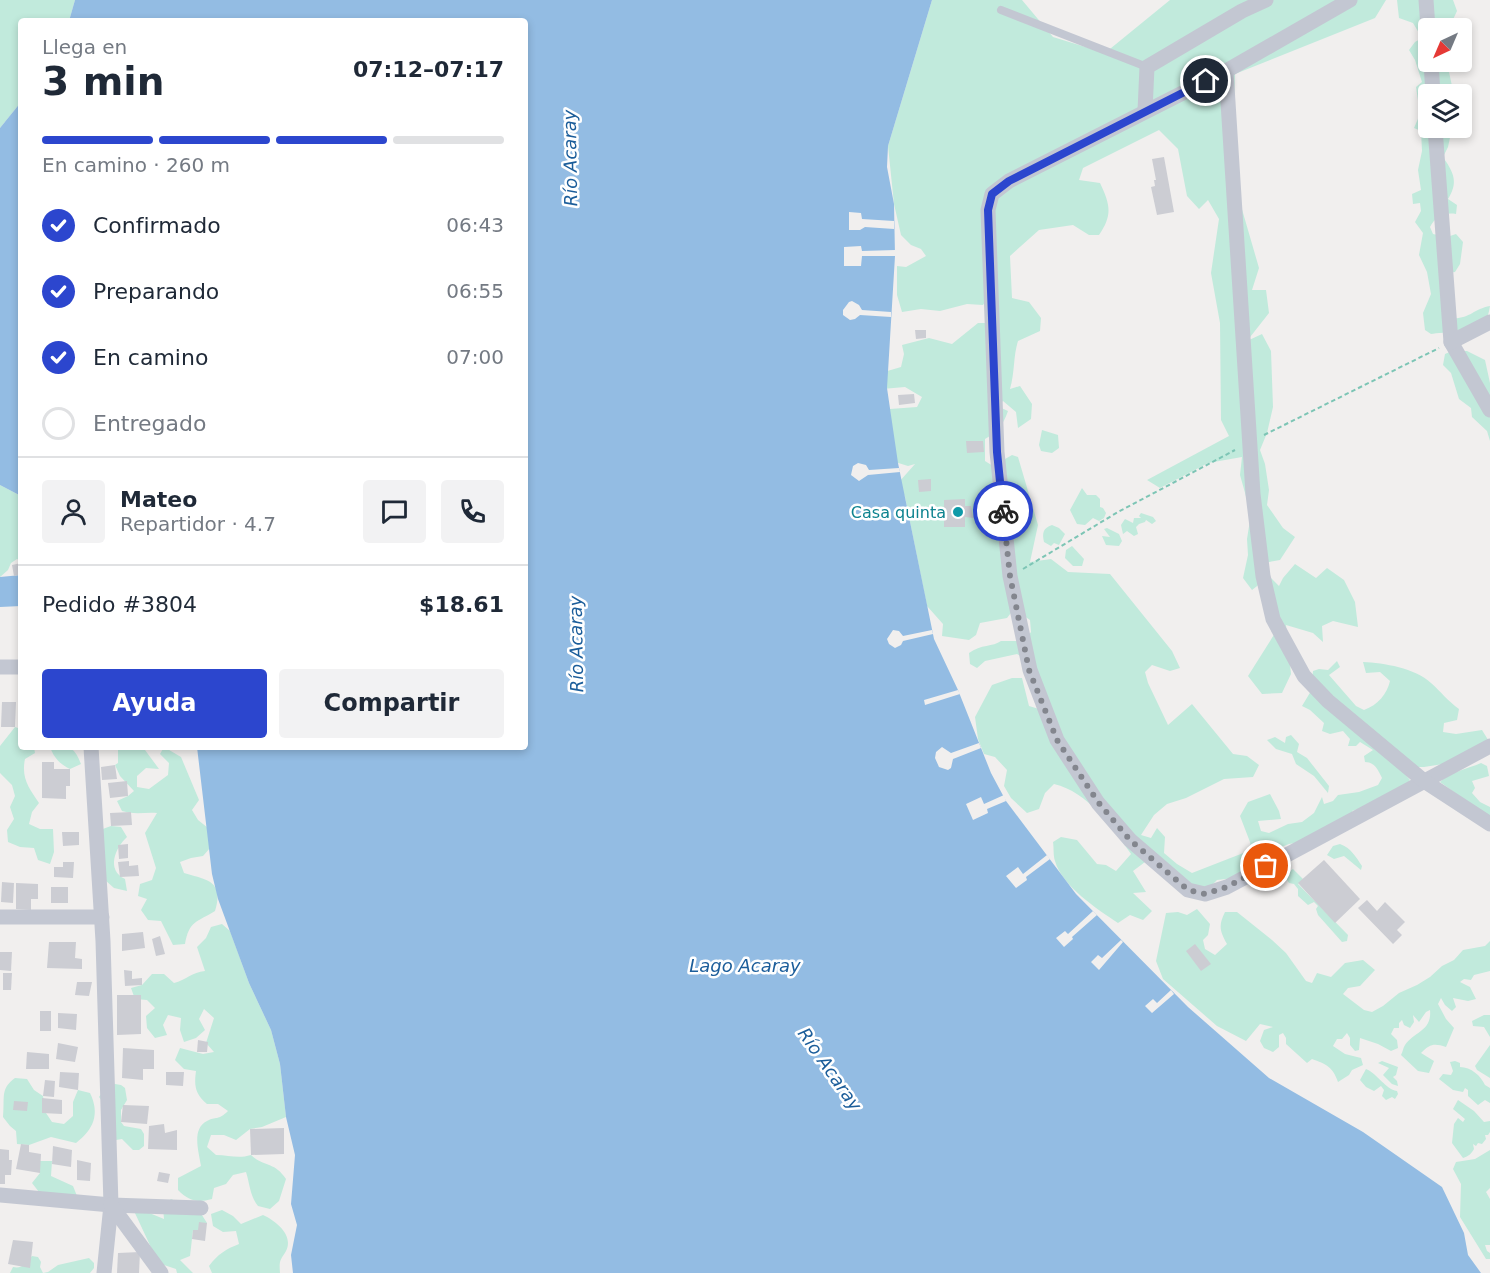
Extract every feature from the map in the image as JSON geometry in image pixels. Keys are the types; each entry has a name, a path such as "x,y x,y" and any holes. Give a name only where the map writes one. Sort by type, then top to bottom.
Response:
{"street":[{"path":"1145,111 1148,67 1232,16 1266,0"},
{"path":"1350,0 1226,71 1009,181 992,194 988,210 997,452 1010,576 1029,670 1057,740 1098,802 1130,840 1188,890 1205,894 1227,887 1490,746"},
{"path":"1426,0 1427,18"},
{"path":"1226,71 1253,494 1263,576 1273,620 1304,676 1328,701 1424,781 1490,824"},
{"path":"1436,138 1451,342 1490,410"},
{"path":"1451,342 1490,321"},
{"path":"0,667 18,667"},
{"path":"91,750 102,918 111,1204 104,1273"},
{"path":"0,917 102,918"},
{"path":"0,1195 111,1204 201,1208"},
{"path":"111,1204 160,1273"}],"lane":[{"path":"1001,10 1148,67"}],"path":[{"path":"1010,576 1118,512 1250,442 1451,342"}],"green space":[{"path":"0,0 75,0 70,18 18,18 18,106 0,128"},
{"path":"932,0 1022,0 1053,37 1105,53 1170,0 1386,0 1375,18 1235,74 1234,108 1239,199 1259,268 1252,290 1266,290 1269,313 1247,341 1262,334 1271,351 1273,407 1260,450 1265,464 1269,490 1267,505 1283,528 1295,537 1280,560 1257,564 1279,586 1295,564 1316,578 1327,568 1344,580 1355,602 1358,627 1333,621 1322,626 1323,642 1313,633 1286,625 1291,674 1282,693 1262,694 1248,676 1277,630 1266,579 1252,590 1243,578 1248,555 1247,539 1251,514 1240,475 1242,457 1208,463 1160,488 1147,480 1229,436 1221,420 1220,323 1211,273 1219,219 1208,200 1199,209 1187,196 1178,149 1159,130 1083,168 1079,180 1100,183 1108,203 1108,215 1099,235 1089,235 1073,225 1039,230 1010,256 1012,298 1029,302 1041,318 1040,331 1018,341 1010,389 1020,386 1032,404 1031,419 1018,428 1016,412 1003,401 997,406 1008,411 1000,428 985,439 985,461 993,466 1012,455 1018,457 1038,525 1030,562 1051,559 1068,572 1110,574 1172,651 1180,668 1170,671 1152,665 1145,672 1168,725 1192,704 1233,754 1247,756 1259,765 1253,777 1224,779 1186,798 1167,804 1154,815 1141,835 1151,838 1157,828 1165,837 1164,853 1192,873 1251,850 1240,816 1248,802 1270,794 1281,819 1258,821 1261,831 1269,833 1288,824 1302,822 1314,813 1322,797 1324,804 1333,801 1338,795 1359,792 1378,785 1382,778 1378,769 1365,762 1364,756 1373,750 1360,742 1356,746 1348,746 1350,739 1343,731 1330,734 1322,731 1324,723 1302,706 1311,691 1313,671 1328,670 1337,661 1340,667 1329,675 1356,706 1364,710 1374,705 1384,695 1390,681 1380,672 1366,673 1363,662 1399,667 1424,678 1459,709 1457,720 1444,723 1443,732 1456,734 1482,730 1490,743 1456,762 1424,767 1399,767 1410,780 1391,796 1352,811 1353,815 1313,840 1289,844 1274,850 1263,861 1234,878 1217,880 1207,890 1194,892 1145,862 1133,871 1146,892 1133,893 1152,911 1143,920 1130,915 1118,923 1072,888 1055,861 1053,842 1061,837 1077,840 1097,864 1106,865 1116,871 1131,854 1098,812 1078,795 1054,784 1045,793 1039,809 1027,813 1011,798 1004,786 1007,770 995,757 984,754 978,739 975,717 992,685 1012,678 1022,678 1029,706 1039,709 1029,661 1017,654 985,661 977,668 970,664 969,653 1001,641 1024,641 1031,632 1030,620 1014,609 1007,618 980,623 976,635 969,640 942,636 943,624 927,606 905,497 899,482 915,464 908,466 892,461 890,409 917,407 922,397 905,387 882,389 884,372 901,367 904,354 902,345 929,338 952,344 978,323 995,323 991,293 983,305 967,304 940,311 921,309 902,312 897,295 897,266 906,267 926,256 921,249 911,245 901,235 894,204 888,146"},
{"path":"1397,0 1453,0 1457,11 1454,18 1418,18 1418,31 1413,23 1399,18"},
{"path":"1418,40 1418,69 1409,50"},
{"path":"1419,72 1449,72 1452,84 1420,84 1422,82"},
{"path":"1421,138 1450,138 1443,157 1453,177 1453,187 1448,199 1457,205 1456,214 1440,216 1430,227 1433,234 1447,237 1456,234 1463,242 1460,264 1455,272 1446,273 1450,318 1467,316 1490,306 1484,325 1475,329 1431,334 1425,330 1423,313 1431,294 1427,272 1419,255 1423,233 1415,222 1421,211 1420,203 1413,204 1412,194 1421,190 1418,170 1422,151"},
{"path":"1452,351 1467,351 1485,360 1490,383 1490,441 1487,431 1472,417 1471,408 1459,399 1451,373 1443,365 1445,354"},
{"path":"1042,430 1058,435 1059,448 1052,453 1041,451 1039,445"},
{"path":"0,485 18,494 18,560 11,563 8,570 0,577"},
{"path":"1082,488 1087,495 1096,495 1100,499 1100,507 1106,513 1104,518 1099,521 1093,518 1085,525 1077,524 1070,510"},
{"path":"1141,513 1153,517 1156,521 1152,524 1146,520 1139,524 1136,527 1138,534 1134,536 1127,531 1123,534 1121,525 1125,519 1133,523 1134,518 1141,518 1139,516"},
{"path":"1052,525 1065,534 1059,545 1054,543 1051,546 1044,542 1044,531"},
{"path":"1107,528 1119,534 1122,541 1119,546 1106,545 1102,536 1110,537 1104,529"},
{"path":"1072,546 1084,559 1082,566 1073,566 1065,558 1066,550"},
{"path":"15,727 18,728 18,750 34,750 35,753 25,759 24,766 27,782 39,803 32,812 29,824 40,829 53,829 54,852 50,864 38,860 34,848 20,847 8,842 7,830 14,819 10,807 15,796 12,785 0,773 0,746"},
{"path":"1291,735 1299,744 1297,752 1307,758 1329,786 1328,793 1314,776 1296,764 1292,754 1276,749 1267,740 1275,737 1285,743 1286,737"},
{"path":"52,750 73,750 81,764 70,769 55,757"},
{"path":"118,750 145,750 159,769 146,768 137,776 137,787 149,789 168,775 169,763 160,754 162,750 169,750 181,757 199,800 192,810 198,820 208,828 210,848 203,856 180,862 184,873 212,883 217,893 217,901 215,911 192,926 185,944 173,945 161,921 148,920 141,910 147,899 138,896 140,884 152,880 156,868 145,833 157,813 122,811 117,801 134,791 120,776 115,765 118,763"},
{"path":"1481,763 1487,766 1489,776 1472,781 1475,788 1472,793 1480,802 1490,807 1490,818 1440,782 1454,773"},
{"path":"111,826 121,827 127,837 116,853 114,865 119,875 125,879 127,891 114,888 105,880 100,830"},
{"path":"1340,844 1353,853 1362,866 1361,870 1344,856 1334,859 1327,855 1333,846"},
{"path":"1293,869 1303,879 1298,884 1348,935 1347,941 1342,942 1318,915 1316,909 1318,906 1314,902 1308,905 1298,896 1298,889 1294,884 1289,883 1284,875"},
{"path":"1197,909 1210,924 1208,935 1203,940 1205,949 1215,955 1227,944 1221,928 1225,912 1237,912 1286,953 1306,981 1312,983 1317,973 1331,977 1345,963 1363,960 1375,970 1360,986 1348,988 1343,994 1364,1010 1372,1012 1399,993 1430,977 1442,966 1454,960 1463,950 1485,946 1490,941 1490,971 1474,975 1471,980 1464,979 1460,982 1470,987 1476,999 1468,1001 1453,998 1456,1007 1452,1011 1441,998 1438,1004 1454,1028 1446,1047 1432,1045 1421,1053 1434,1061 1429,1073 1418,1071 1401,1055 1409,1040 1426,1027 1430,1010 1419,1022 1413,1015 1414,1022 1410,1028 1404,1025 1402,1020 1399,1028 1394,1028 1391,1034 1397,1040 1398,1048 1391,1051 1360,1038 1359,1050 1355,1051 1350,1045 1347,1033 1342,1039 1337,1039 1333,1046 1345,1054 1361,1058 1363,1065 1352,1070 1349,1075 1338,1082 1331,1069 1325,1065 1312,1059 1307,1063 1286,1044 1283,1033 1279,1035 1279,1047 1273,1052 1264,1048 1260,1041 1264,1030 1273,1027 1260,1024 1246,1041 1217,1026 1163,979 1156,961 1166,913 1178,912 1187,915"},
{"path":"222,924 230,931 249,983 271,1030 280,1064 286,1117 262,1127 250,1129 236,1140 224,1135 211,1135 207,1147 216,1155 238,1157 251,1155 282,1173 286,1179 279,1201 270,1209 258,1206 255,1202 246,1172 233,1175 226,1184 214,1188 212,1199 194,1200 178,1190 178,1178 201,1166 197,1141 199,1129 207,1121 228,1111 218,1104 207,1104 196,1089 196,1071 184,1069 175,1060 180,1048 203,1054 214,1052 206,1043 214,1018 204,1009 199,1019 205,1030 196,1038 184,1042 180,1030 181,1018 168,1015 163,1025 167,1035 155,1038 147,1028 146,1016 155,1008 147,1000 135,999 131,988 142,985 152,974 164,974 174,983 205,971 197,947 206,938 211,927"},
{"path":"1484,1015 1490,1015 1490,1037 1484,1027 1473,1026 1472,1021"},
{"path":"1490,1045 1490,1078 1477,1070 1475,1066"},
{"path":"1382,1061 1398,1067 1393,1077 1398,1086 1392,1084 1383,1075 1389,1068 1378,1063"},
{"path":"1450,1062 1460,1063 1460,1067 1475,1073 1490,1088 1490,1103 1485,1100 1478,1105 1468,1096 1468,1090 1465,1088 1463,1092 1453,1090 1439,1079 1443,1074 1451,1075 1453,1071"},
{"path":"1366,1069 1397,1091 1395,1099 1392,1097 1386,1100 1382,1096 1384,1090 1381,1086 1374,1091 1366,1087 1360,1080"},
{"path":"15,1078 27,1079 34,1090 43,1096 46,1113 52,1122 64,1124 73,1116 73,1102 78,1090 90,1093 95,1108 91,1127 76,1143 51,1137 29,1145 17,1144 16,1131 3,1117 5,1090"},
{"path":"109,1083 125,1088 127,1100 121,1110 121,1122 124,1126 141,1129 144,1134 144,1146 139,1150 133,1150 122,1139 116,1140 107,1107 99,1097"},
{"path":"1458,1100 1474,1111 1484,1122 1490,1121 1490,1132 1485,1135 1486,1139 1482,1144 1478,1143 1476,1146 1473,1144 1472,1152 1463,1158 1452,1143 1454,1124 1458,1118 1463,1122 1465,1119 1453,1109"},
{"path":"1490,1150 1490,1188 1486,1192 1490,1199 1490,1245 1485,1245 1490,1253 1490,1259 1486,1259 1460,1217 1461,1184 1453,1169 1456,1162 1475,1159"},
{"path":"40,1161 52,1161 51,1176 73,1186 77,1196 39,1192 32,1183 40,1173"},
{"path":"171,1199 200,1212 207,1223 198,1230 193,1230 190,1256 180,1260 193,1273 177,1273 176,1269 164,1265 155,1256 134,1211 142,1210 164,1219 163,1207"},
{"path":"222,1210 241,1224 263,1215 282,1229 288,1239 288,1245 280,1261 280,1273 212,1273 209,1266 216,1258 239,1244 236,1231 223,1232 213,1226 211,1214"},
{"path":"32,1256 38,1257 43,1273 10,1273 13,1267 22,1266"},
{"path":"89,1258 94,1263 94,1268 90,1273 43,1273 58,1265"}],"water":[{"name":"Lago Acaray","path":"75,0 932,0 888,146 887,167 894,204 895,256 887,388 898,463 934,639 958,690 991,773 1006,801 1076,894 1188,1007 1269,1078 1363,1132 1442,1187 1464,1233 1468,1255 1481,1273 293,1273 291,1255 297,1225 291,1204 295,1155 286,1117 280,1064 271,1030 249,983 218,899 212,874 197,750 528,750 528,18 70,18"},
{"path":"18,106 18,494 0,485 0,128"},
{"path":"18,575 18,606 0,607 0,577"}],"pier":[{"path":"849,212 861,213 862,219 894,221 894,229 865,227 860,230 849,230"},
{"path":"861,246 862,251 895,250 895,256 862,256 861,266 844,266 844,247"},
{"path":"852,301 862,310 891,312 891,317 860,315 850,320 843,315 843,310"},
{"path":"858,463 866,465 869,470 899,468 900,472 868,475 859,481 851,475 853,466"},
{"path":"893,630 899,631 903,636 932,630 933,634 903,641 895,648 889,644 887,639"},
{"path":"958,690 960,694 925,705 924,700"},
{"path":"979,743 981,748 953,759 951,768 948,770 939,767 935,758 936,752 942,747 951,753"},
{"path":"1004,795 1006,801 987,809 988,813 973,820 966,804 981,797 984,804"},
{"path":"1047,855 1050,859 1026,877 1027,880 1016,888 1006,876 1018,867 1023,874"},
{"path":"1093,911 1097,915 1064,947 1056,938 1065,931 1068,934"},
{"path":"1121,940 1123,942 1099,970 1091,962 1098,955 1102,958"},
{"path":"1171,990 1174,994 1152,1013 1145,1006 1153,999 1157,1003"}],"building":[{"path":"1164,157 1174,212 1157,215 1151,187 1155,186 1154,180 1156,180 1152,159"},
{"path":"915,330 926,330 926,338 916,339"},
{"path":"914,394 915,403 899,405 898,395"},
{"path":"966,441 983,441 984,452 967,453"},
{"path":"931,479 931,491 919,492 918,480"},
{"name":"Casa quinta","path":"965,499 965,506 971,506 973,518 965,517 965,527 944,527 944,500"},
{"path":"18,564 18,575 14,576 12,565"},
{"path":"2,702 16,702 15,727 1,727"},
{"path":"42,762 54,762 54,769 70,769 70,786 66,786 66,799 42,798"},
{"path":"115,765 117,779 102,780 101,767"},
{"path":"127,781 128,796 110,798 108,783"},
{"path":"131,812 132,825 111,826 110,813"},
{"path":"62,832 79,832 79,845 63,846"},
{"path":"128,844 128,858 119,859 118,845"},
{"path":"1324,860 1360,899 1335,923 1298,883"},
{"path":"129,861 129,866 138,865 139,876 120,877 118,862"},
{"path":"63,862 74,862 73,878 54,877 54,867 63,867"},
{"path":"2,882 14,883 13,903 1,902"},
{"path":"16,883 38,884 38,899 31,899 31,910 16,909"},
{"path":"51,887 68,887 68,903 51,903"},
{"path":"1367,900 1377,911 1385,902 1405,922 1397,930 1402,935 1393,944 1358,908"},
{"path":"143,932 145,948 122,951 122,934"},
{"path":"160,936 165,954 156,956 152,939"},
{"path":"49,942 76,942 75,958 82,959 82,969 47,968"},
{"path":"1195,944 1211,964 1201,971 1186,951"},
{"path":"0,952 12,952 11,971 0,970"},
{"path":"124,970 132,971 132,979 142,978 142,985 125,986"},
{"path":"3,973 12,973 11,990 3,990"},
{"path":"77,982 92,982 89,996 75,995"},
{"path":"117,995 141,995 141,1034 117,1035"},
{"path":"40,1011 51,1011 51,1031 40,1031"},
{"path":"58,1013 77,1014 76,1030 58,1028"},
{"path":"198,1040 208,1042 207,1052 197,1052"},
{"path":"58,1043 78,1047 75,1062 56,1059"},
{"path":"123,1048 154,1050 154,1069 143,1069 143,1080 122,1078"},
{"path":"27,1052 49,1054 49,1069 26,1069"},
{"path":"60,1072 79,1073 78,1090 59,1087"},
{"path":"166,1072 184,1072 183,1086 166,1085"},
{"path":"45,1080 55,1081 54,1097 43,1096"},
{"path":"42,1098 62,1100 62,1114 42,1113"},
{"path":"14,1101 28,1102 27,1111 13,1110"},
{"path":"123,1105 149,1106 147,1124 121,1122"},
{"path":"164,1124 165,1133 177,1130 177,1150 148,1149 149,1126"},
{"path":"284,1128 284,1154 251,1155 250,1129"},
{"path":"21,1144 29,1145 29,1152 41,1154 40,1173 16,1169"},
{"path":"53,1146 72,1150 71,1167 52,1164"},
{"path":"0,1149 9,1150 9,1160 12,1160 11,1175 5,1175 5,1184 0,1184"},
{"path":"77,1160 91,1163 90,1181 77,1180"},
{"path":"159,1172 170,1174 168,1183 157,1181"},
{"path":"199,1222 207,1223 205,1241 192,1239 193,1230 198,1230"},
{"path":"13,1240 33,1242 30,1268 8,1264"},
{"path":"140,1252 139,1273 117,1273 118,1253"}],"way so far":[{"path":"1003,511 1010,576 1029,670 1057,740 1076,772 1098,802 1130,840 1188,890 1205,894 1227,887 1266,866"}],"place":[{"name":"Casa quinta","path":"958,512"}],"route":[{"path":"1003,511 997,452 988,210 992,194 1009,181 1206,81"}],"water label":[{"name":"Río Acaray","path":"570,158"},
{"name":"Río Acaray","path":"576,644"},
{"name":"Río Acaray","path":"830,1069"}]}
